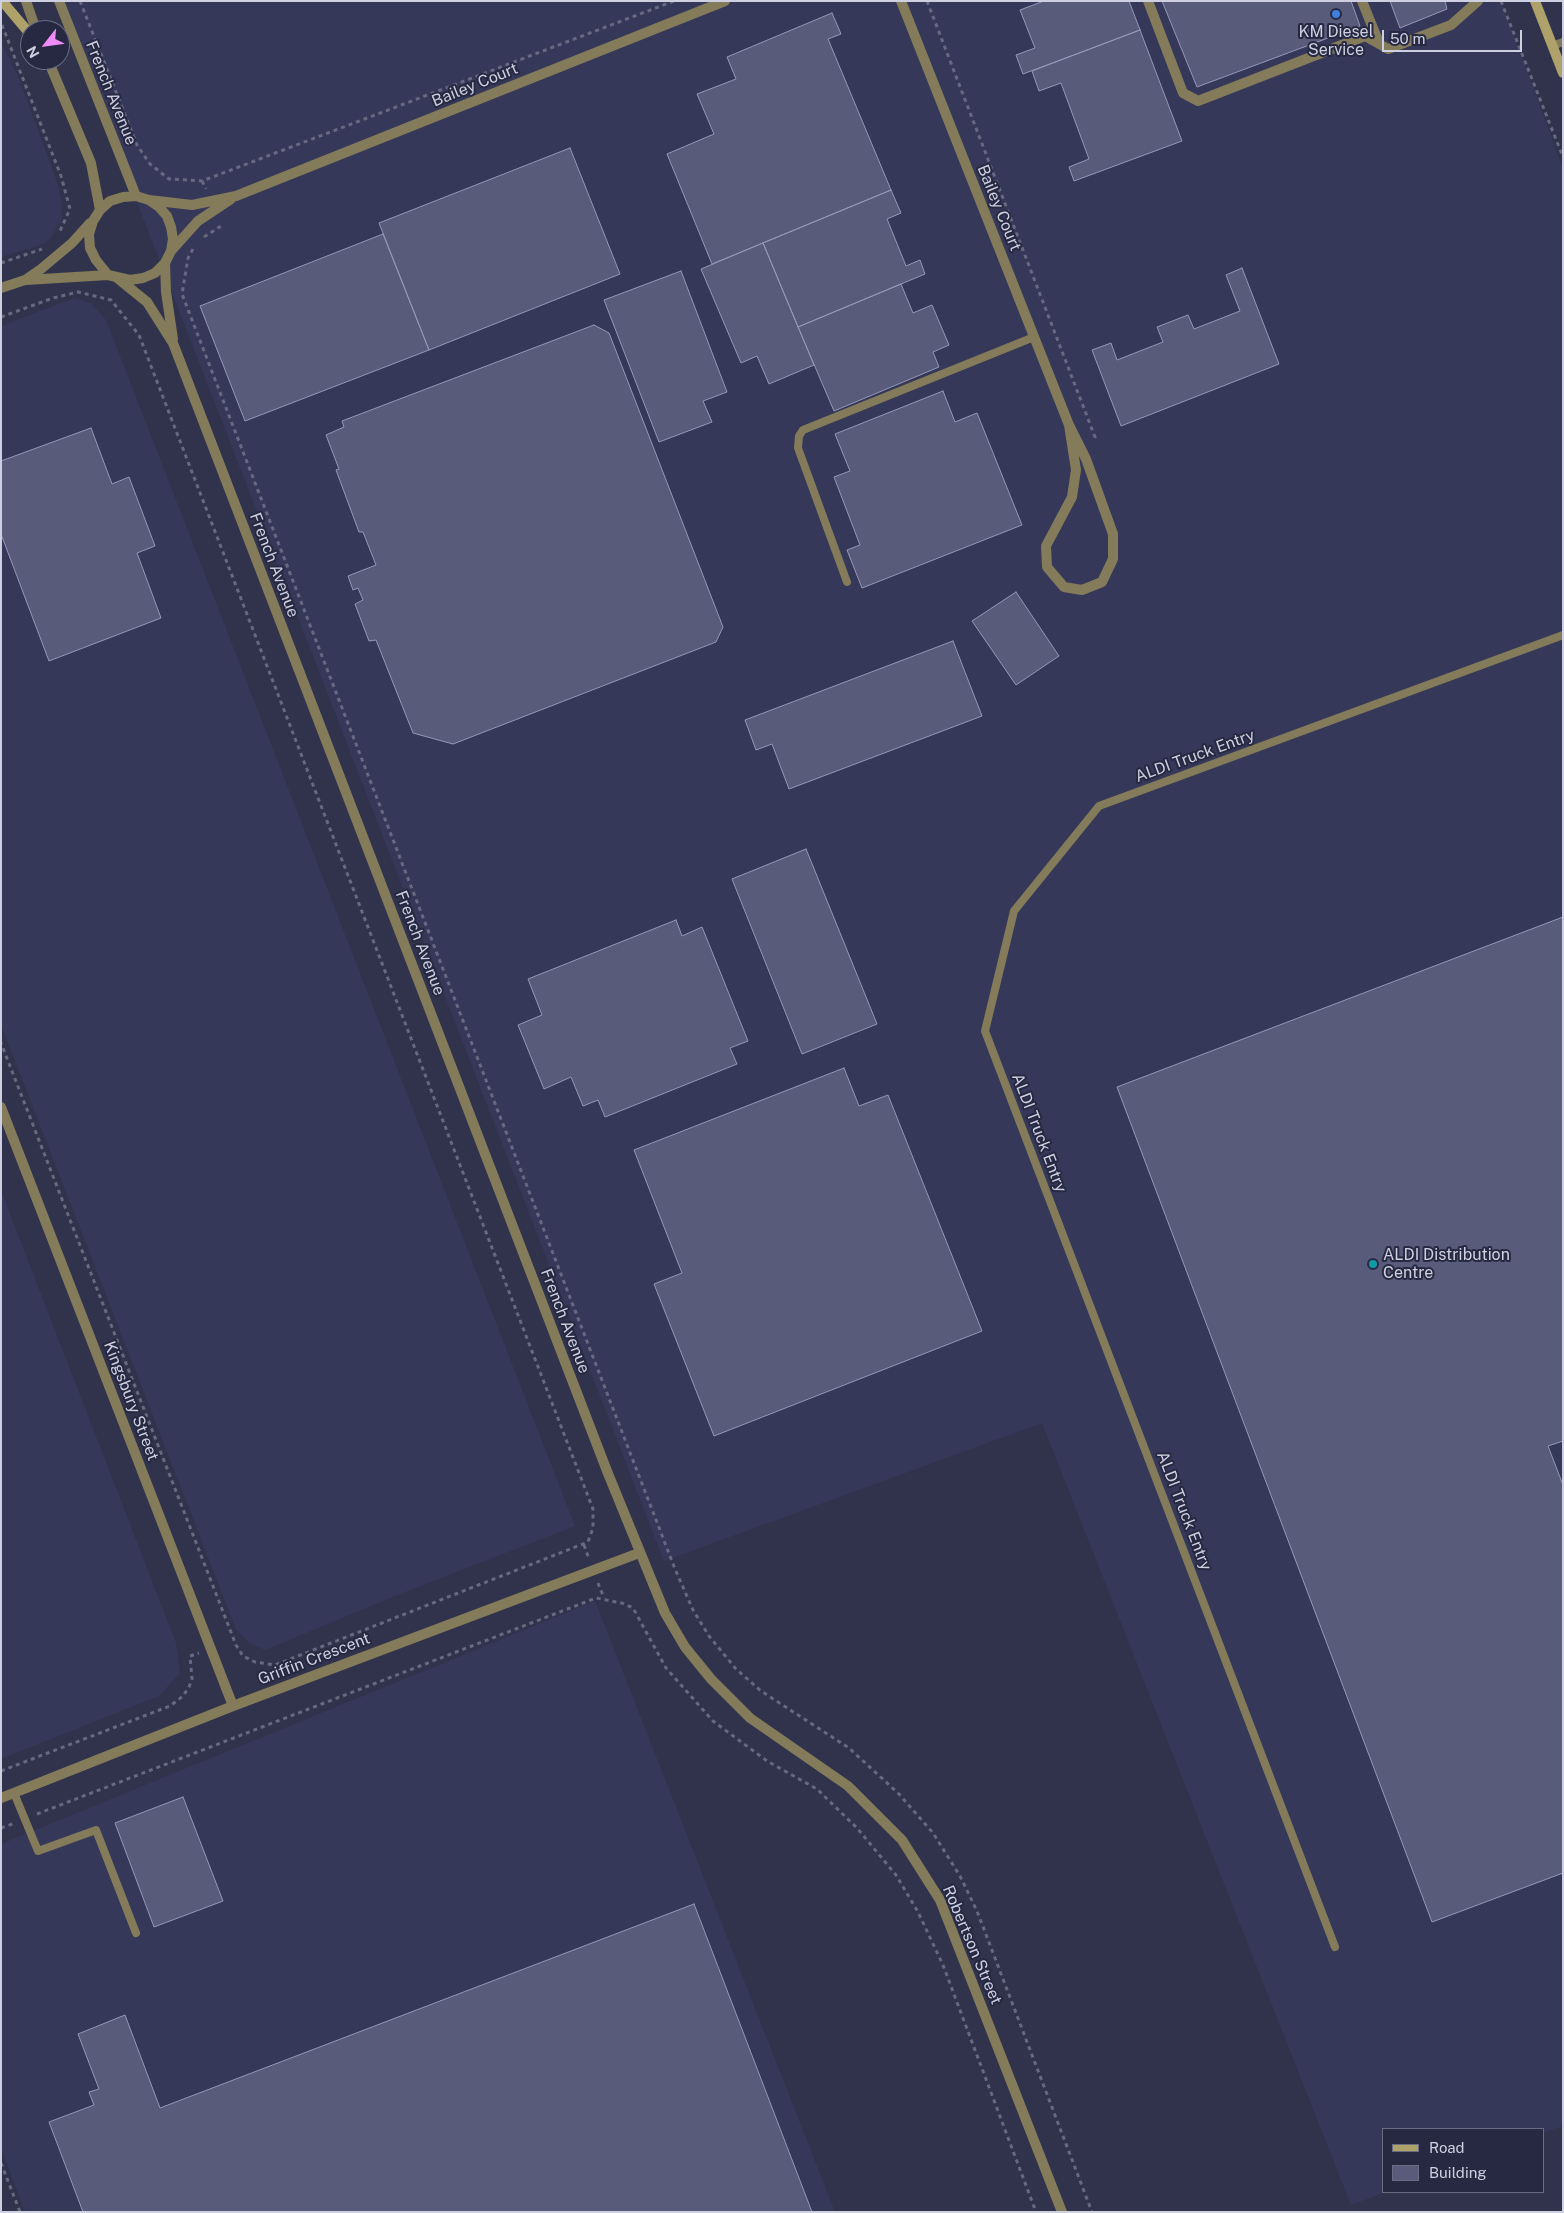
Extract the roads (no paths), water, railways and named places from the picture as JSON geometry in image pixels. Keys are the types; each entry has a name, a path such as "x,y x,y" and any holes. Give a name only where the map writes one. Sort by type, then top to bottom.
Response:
{"street":[{"path":"2,1 20,22"},
{"path":"26,1 33,20"},
{"name":"French Avenue","path":"59,1 136,196"},
{"name":"Bailey Court","path":"149,200 192,205 213,205 725,1"},
{"name":"Bailey Court","path":"901,1 1069,425 1086,459 1113,534 1113,559 1102,582 1082,590 1064,587 1047,567 1046,546 1072,497 1076,470 1069,425"},
{"path":"1148,1 1183,93 1198,101 1365,36 1388,49 1450,25 1478,1"},
{"path":"1362,1 1378,44"},
{"path":"1535,1 1563,73"},
{"path":"52,70 91,163 100,210"},
{"path":"1,288 25,280 112,276 130,280 143,278 155,273 165,263 171,251 172,227 167,216 159,206 149,200 136,196 116,199 100,210 93,221 72,244 25,280"},
{"name":"Bailey Court","path":"171,251 213,205"},
{"path":"93,221 89,234 90,248 96,260 112,276"},
{"name":"French Avenue","path":"165,263 166,292 173,342"},
{"name":"French Avenue","path":"112,276 147,302 173,342 639,1553"},
{"name":"Kingsbury Street","path":"1,1107 233,1706"},
{"name":"Griffin Crescent","path":"1,1798 233,1706 639,1553"},
{"name":"Robertson Street","path":"639,1553 665,1613 685,1647 711,1680 750,1718 848,1786 902,1840 940,1900 1062,2212"}],"lane":[{"path":"1552,46 1563,42"},
{"path":"847,582 798,448 799,436 803,430 1034,337"},
{"name":"ALDI Truck Entry","path":"1336,1947 985,1031 1014,911 1099,806 1563,635"},
{"path":"14,1793 38,1851 96,1830 136,1933"}],"place":[{"name":"KM Diesel Service","path":"1336,14"},
{"name":"ALDI Distribution Centre","path":"1373,1264"}]}
